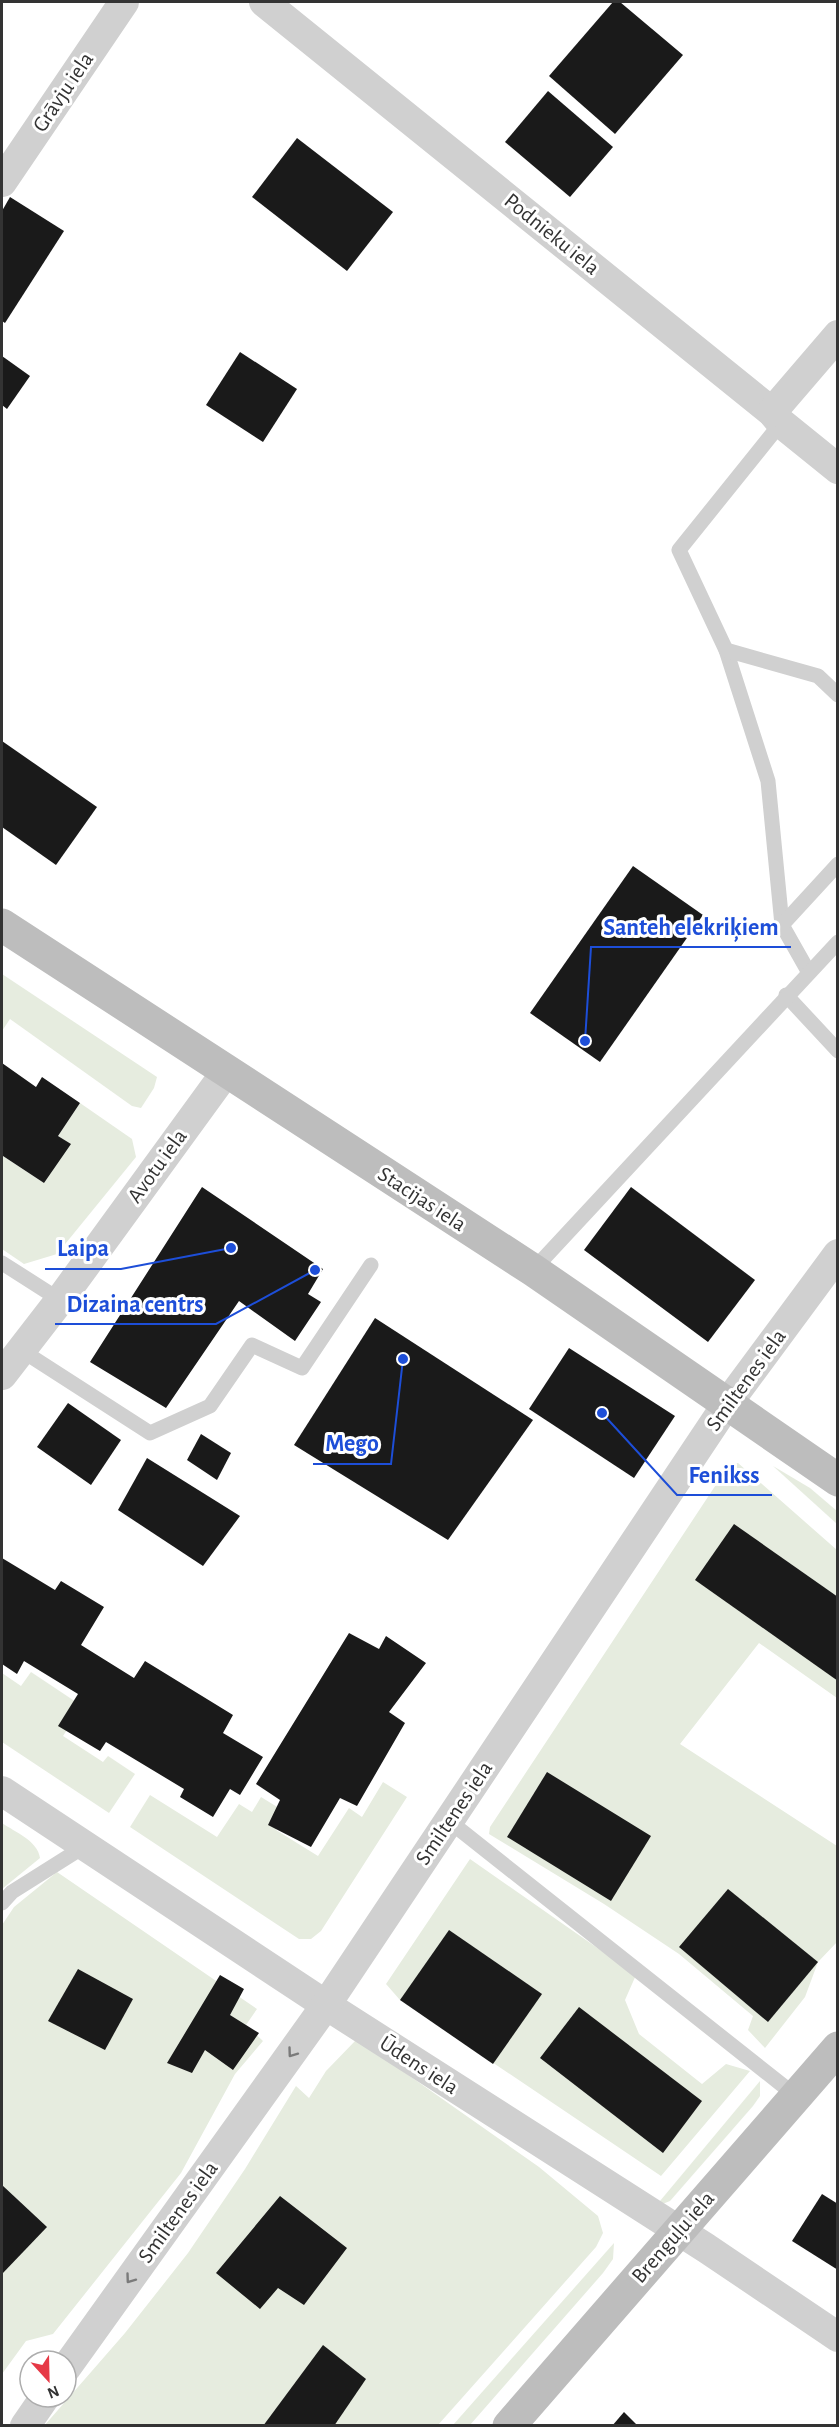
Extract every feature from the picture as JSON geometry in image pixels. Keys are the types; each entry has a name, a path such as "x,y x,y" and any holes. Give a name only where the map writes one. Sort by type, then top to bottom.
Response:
{"main road":[{"name":"Stacijas iela","path":"2,925 533,1270 837,1480"},
{"name":"Brenguļu iela","path":"509,2426 837,2048"}],"street":[{"name":"Grāvju iela","path":"2,182 124,2"},
{"name":"Podnieku iela","path":"264,2 777,418 837,470"},
{"path":"777,418 837,335"},
{"name":"Avotu iela","path":"2,1375 60,1300 226,1072"},
{"name":"Smiltenes iela","path":"78,2351 326,2005 727,1404 837,1254"},
{"name":"Ūdens iela","path":"2,1791 837,2337"},
{"path":"25,2426 37,2409"}],"lane":[{"path":"777,418 679,550 726,650 768,781 782,926 808,971"},
{"path":"726,650 818,676 837,696"},
{"path":"782,926 837,864"},
{"path":"533,1270 837,942"},
{"path":"786,995 837,1052"},
{"path":"2,1263 60,1300"},
{"path":"21,1350 150,1433 210,1406 252,1345 302,1368 371,1266"},
{"path":"449,1821 796,2096"},
{"path":"2,1903 12,1892 85,1846"}],"shaded area":[{"path":"2,974 157,1077 154,1088 141,1108 132,1106 10,1019 2,1031"},
{"path":"80,1103 132,1139 136,1157 57,1254 24,1264 2,1249 2,1158 3,1156 44,1183 70,1144 58,1136"},
{"path":"738,1463 837,1550 837,1698 759,1643 680,1744 837,1846 837,1942 818,1962 805,1997 765,2048 748,2030 753,2016 679,1954 604,1904 489,1834 490,1827 729,1465"},
{"path":"773,1466 810,1488 837,1511 837,1524"},
{"path":"31,1672 82,1706 63,1736 103,1762 108,1756 135,1774 109,1813 2,1742 2,1673 21,1686"},
{"path":"383,1782 407,1797 321,1931 311,1939 299,1939 130,1827 150,1795 217,1837 239,1804 252,1812 261,1797 287,1813 276,1830 318,1856 349,1808 362,1817"},
{"path":"2,1823 31,1842 40,1858 2,1889"},
{"path":"470,1859 636,1975 625,2000 639,2034 702,2084 726,2064 750,2071 661,2176 400,2000 386,1984"},
{"path":"57,1872 257,2009 246,2025 263,2041 235,2074 181,2173 53,2334 26,2341 2,2374 2,1925 14,1907"},
{"path":"357,2039 539,2167 598,2216 603,2233 596,2247 438,2425 44,2426 59,2409 78,2409 78,2387 125,2333 188,2253 245,2169 296,2086 309,2098 326,2071"},
{"path":"760,2081 760,2096 753,2106 670,2201 655,2207"},
{"path":"614,2243 613,2259 603,2273 470,2425 453,2425"}],"building":[{"path":"613,2 620,2 683,55 615,134 549,76"},
{"path":"548,91 613,147 570,197 505,142"},
{"path":"297,138 393,212 347,271 252,197"},
{"path":"10,197 64,231 5,323 2,321 2,211"},
{"path":"240,352 297,389 263,442 206,405"},
{"path":"2,356 30,376 7,409 2,405"},
{"path":"2,741 97,807 56,865 2,827"},
{"path":"633,866 703,915 600,1062 530,1013"},
{"path":"2,1063 36,1087 42,1077 80,1103 58,1136 71,1144 44,1183 3,1156 2,1158"},
{"path":"202,1187 323,1269 308,1294 321,1302 295,1341 239,1301 166,1408 90,1362"},
{"path":"631,1187 755,1280 708,1342 584,1250"},
{"path":"375,1318 533,1420 448,1540 294,1445"},
{"path":"569,1348 675,1416 634,1478 529,1409"},
{"path":"68,1403 121,1440 91,1485 37,1447"},
{"path":"201,1434 231,1453 217,1480 187,1460"},
{"path":"147,1458 240,1516 203,1566 118,1510"},
{"path":"734,1524 838,1597 838,1681 695,1580"},
{"path":"2,1558 55,1590 61,1581 104,1607 81,1645 134,1678 145,1661 233,1715 223,1733 263,1757 240,1795 230,1789 213,1817 180,1797 184,1789 106,1742 100,1751 58,1726 78,1694 24,1661 17,1674 2,1664"},
{"path":"349,1633 379,1649 386,1636 426,1663 389,1712 405,1723 357,1806 340,1798 311,1847 268,1825 280,1800 256,1784"},
{"path":"547,1772 651,1836 611,1901 507,1837"},
{"path":"728,1889 818,1962 768,2022 679,1947"},
{"path":"449,1930 542,1994 493,2064 400,2000"},
{"path":"78,1969 133,1999 105,2050 48,2021"},
{"path":"220,1975 244,1989 230,2015 259,2033 233,2070 205,2050 192,2073 167,2063"},
{"path":"579,2007 702,2101 663,2153 540,2058"},
{"path":"2,2185 47,2227 2,2274"},
{"path":"822,2194 838,2204 838,2270 792,2241"},
{"path":"280,2196 347,2248 304,2305 278,2288 260,2309 216,2273"},
{"path":"323,2345 366,2379 334,2426 263,2426"},
{"path":"624,2412 638,2426 612,2426"}],"place":[{"name":"Santeh elekriķiem","path":"585,1041"},
{"name":"Laipa","path":"231,1248"},
{"name":"Dizaina centrs","path":"315,1270"},
{"name":"Mego","path":"403,1359"},
{"name":"Fenikss","path":"602,1413"}]}
